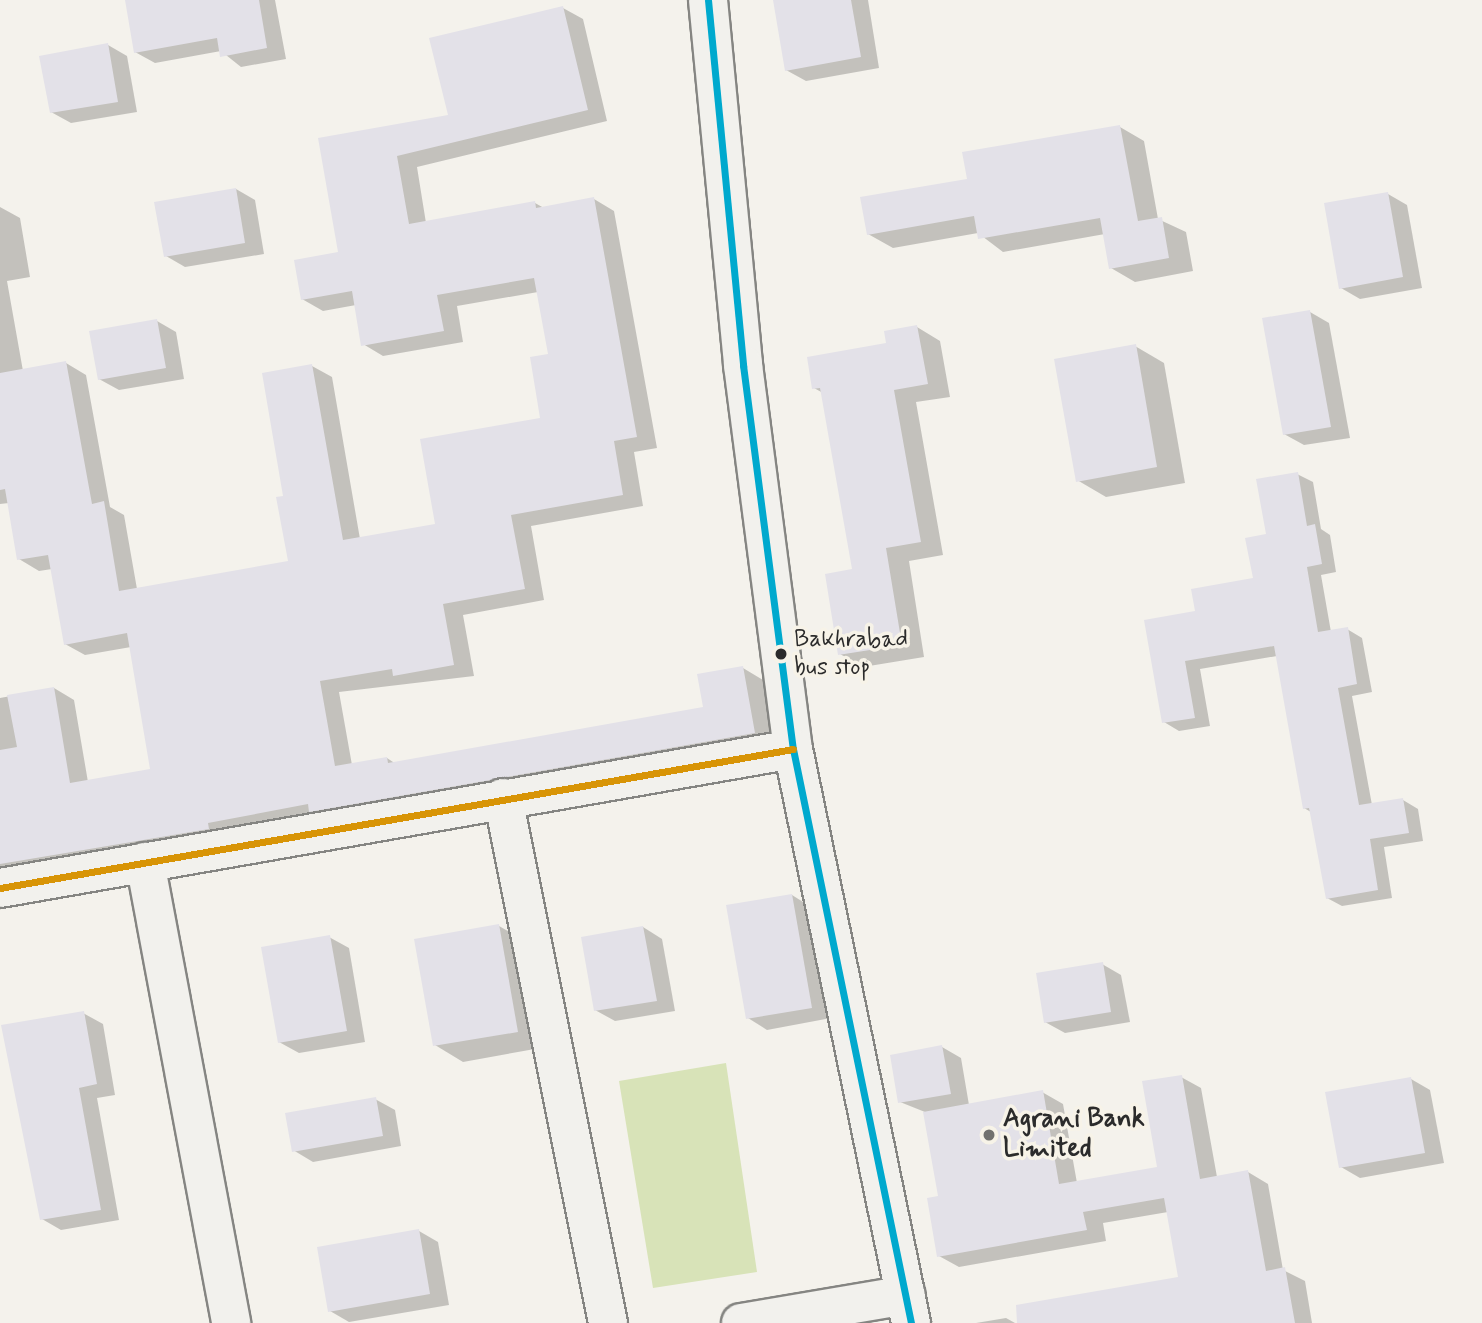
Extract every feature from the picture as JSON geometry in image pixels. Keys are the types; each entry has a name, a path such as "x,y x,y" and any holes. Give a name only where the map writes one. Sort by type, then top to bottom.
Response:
{"main road":[{"path":"708,0 743,365 793,749 908,1309 741,1323"},
{"path":"0,888 793,749"},
{"path":"503,798 608,1323"},
{"path":"145,862 231,1323"}],"green space":[{"path":"726,1063 757,1272 653,1288 619,1081"}],"building":[{"path":"125,0 259,0 267,48 220,57 217,38 134,53"},
{"path":"773,0 851,0 861,57 785,71"},
{"path":"563,6 588,110 397,156 409,224 535,201 536,208 594,197 637,437 614,441 623,495 511,515 525,589 443,604 454,665 393,676 392,669 320,681 335,766 387,757 388,763 703,707 697,674 743,666 755,733 309,812 308,804 208,823 209,829 0,864 0,750 17,747 7,695 54,687 70,783 150,769 127,633 64,645 48,555 17,560 5,489 0,490 0,373 66,361 92,504 104,501 119,591 288,561 276,497 283,496 262,373 312,364 343,540 435,524 420,439 540,418 530,357 548,354 534,278 437,295 444,331 361,346 352,291 301,300 294,260 338,252 318,138 448,115 429,38"},
{"path":"108,43 118,102 50,113 39,56"},
{"path":"1120,125 1138,221 1162,217 1169,258 1109,269 1100,218 978,239 974,216 867,235 860,197 967,179 962,152"},
{"path":"236,188 245,243 164,257 154,202"},
{"path":"1388,192 1403,277 1339,289 1324,203"},
{"path":"1310,310 1331,427 1283,435 1262,318"},
{"path":"157,319 166,368 98,380 89,331"},
{"path":"917,325 928,384 894,390 921,542 886,548 902,645 838,655 825,574 852,569 820,388 812,389 807,357 886,343 884,331"},
{"path":"1136,344 1157,467 1076,482 1054,359"},
{"path":"1298,472 1307,526 1315,524 1322,564 1307,567 1318,632 1348,627 1357,684 1338,688 1359,805 1403,798 1409,833 1370,839 1378,890 1326,899 1309,808 1303,809 1274,646 1185,661 1195,718 1162,723 1144,620 1195,611 1191,589 1253,578 1245,538 1266,534 1256,479"},
{"path":"792,894 812,1008 746,1019 726,905"},
{"path":"499,924 518,1032 433,1046 414,939"},
{"path":"643,926 657,1001 594,1011 581,937"},
{"path":"330,935 347,1031 278,1043 261,947"},
{"path":"1103,962 1111,1012 1044,1023 1036,973"},
{"path":"84,1011 97,1084 79,1088 101,1210 40,1220 1,1025"},
{"path":"942,1045 951,1094 898,1103 890,1055"},
{"path":"1182,1075 1200,1179 1248,1170 1266,1271 1285,1267 1295,1323 1017,1323 1016,1305 1178,1277 1164,1198 1083,1212 1087,1230 937,1257 927,1198 938,1196 923,1112 1043,1090 1059,1184 1157,1167 1142,1081"},
{"path":"1411,1077 1425,1153 1339,1168 1325,1092"},
{"path":"376,1097 383,1136 292,1152 285,1113"},
{"path":"419,1229 430,1294 328,1312 317,1247"}],"transit line":[{"path":"708,0 743,365 793,749 911,1323"},
{"path":"0,888 793,749"}],"place":[{"name":"Bakhrabad bus stop","path":"781,654"},
{"name":"Agrani Bank Limited","path":"989,1135"}]}
